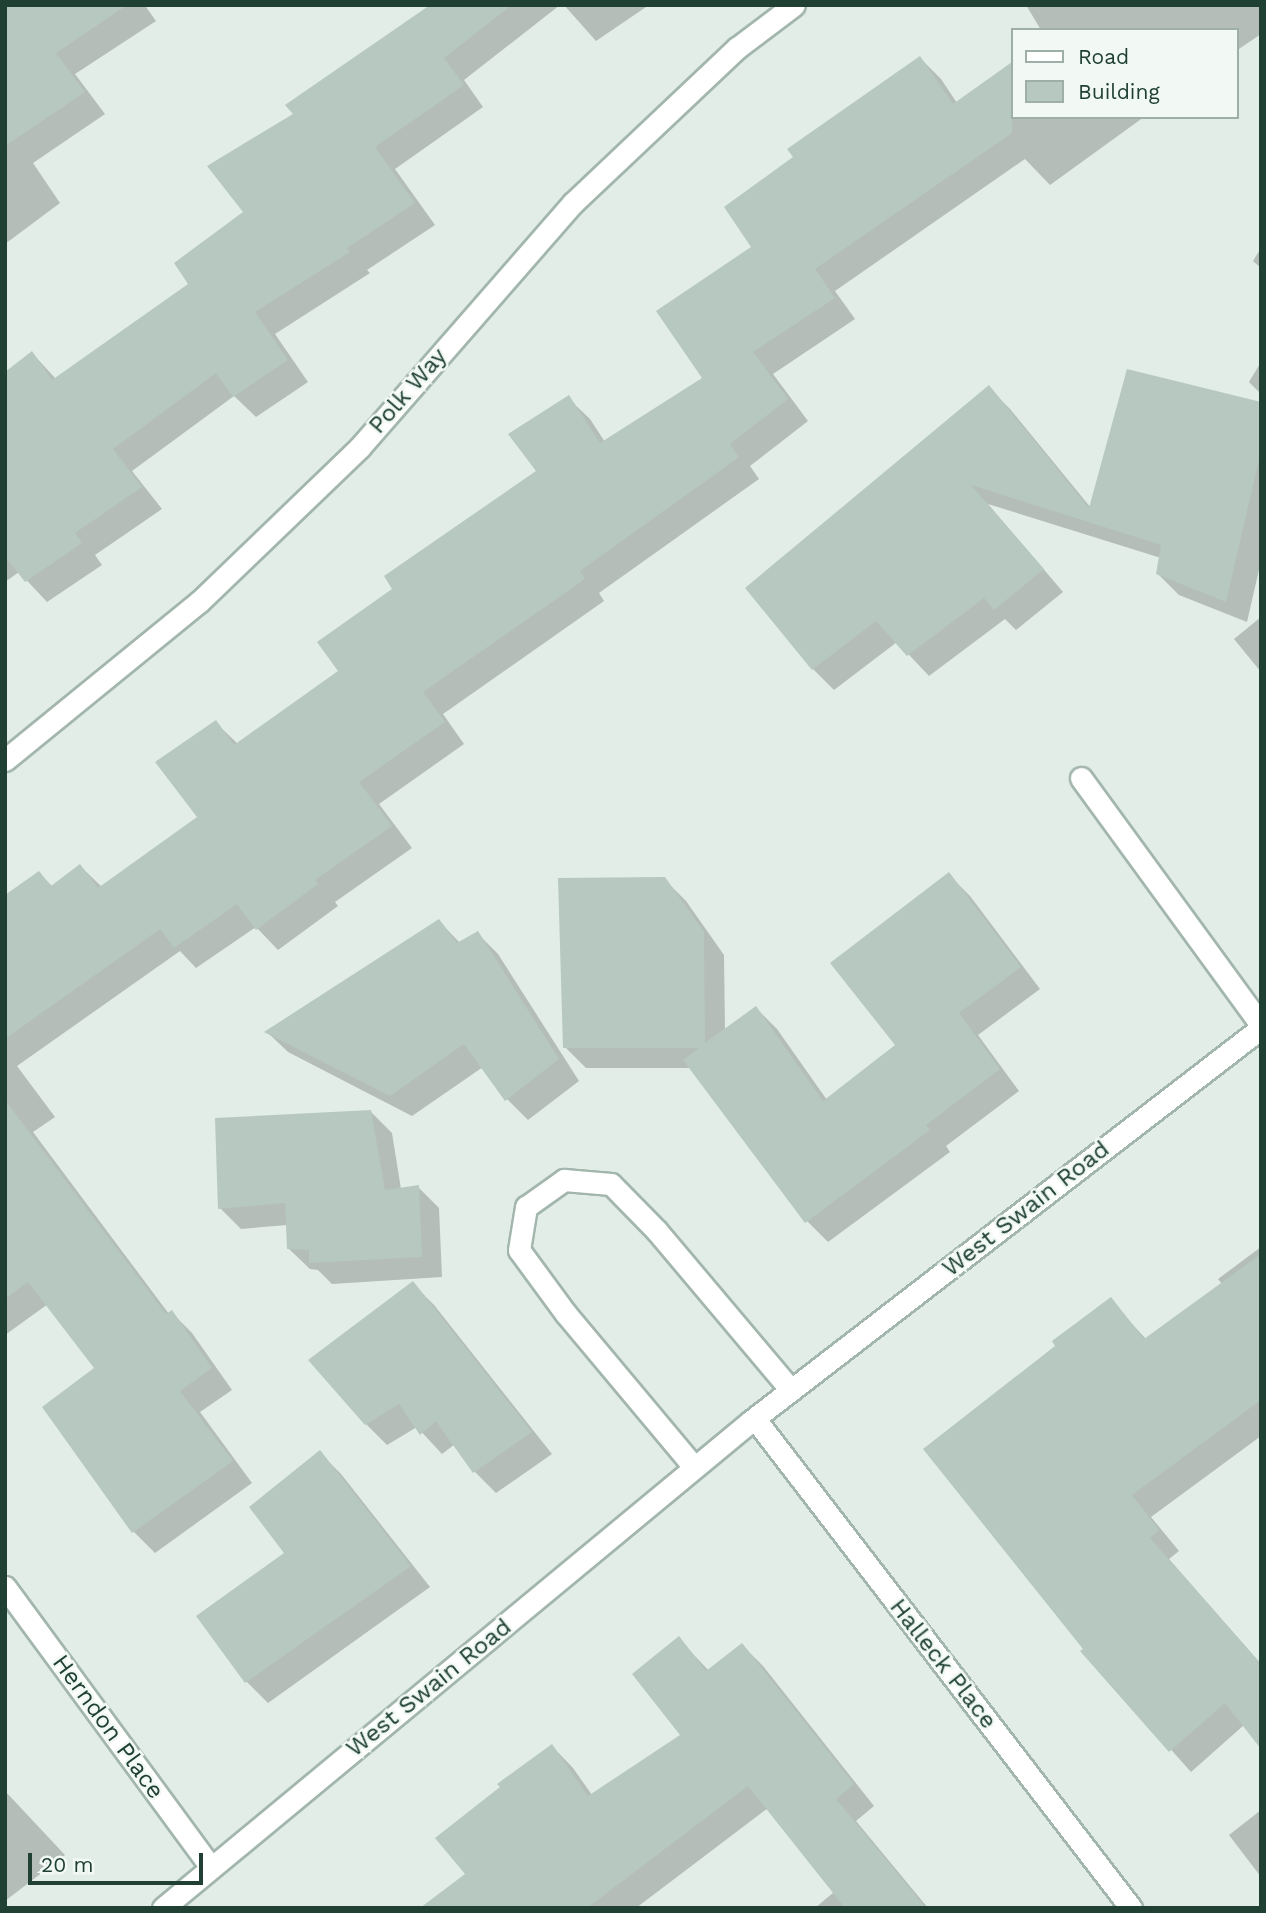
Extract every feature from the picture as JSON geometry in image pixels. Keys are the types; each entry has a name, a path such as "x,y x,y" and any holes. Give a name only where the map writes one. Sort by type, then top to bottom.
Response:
{"street":[{"name":"Polk Way","path":"5,760 199,602 360,447 573,203 737,48 794,5"},
{"name":"West Swain Road","path":"163,1908 210,1866 611,1540 644,1507 790,1390 1261,1026 1081,778"},
{"path":"694,1467 566,1314 519,1250 526,1207 564,1180 611,1184 657,1231 790,1390"},
{"name":"Halleck Place","path":"755,1419 1131,1908"},
{"name":"Herndon Place","path":"5,1587 210,1866"}],"building":[{"path":"5,5 127,5 56,53 85,92 5,146"},
{"path":"430,5 512,5 444,58 464,85 375,147 415,203 347,248 350,252 255,312 288,360 233,397 216,373 113,449 142,487 75,533 82,543 25,582 5,556 5,372 32,351 52,380 188,284 174,263 243,212 207,166 293,114 285,105"},
{"path":"920,56 953,104 1010,63 1012,133 815,269 835,298 753,352 788,399 730,444 739,457 580,571 585,579 423,692 445,722 359,782 392,826 315,880 318,884 256,930 237,904 174,948 160,929 5,1039 5,895 39,871 51,886 80,864 98,888 197,817 155,762 216,720 234,745 338,671 317,642 392,589 384,576 536,471 508,434 569,395 600,443 702,378 656,311 751,247 724,207 793,157 787,149"},
{"path":"1127,369 1261,402 1261,451 1226,602 1156,574 1161,545 971,485 1044,569 994,610 984,598 907,656 876,621 812,670 745,588 989,385 1089,508"},
{"path":"949,872 1021,967 959,1013 1000,1069 926,1125 930,1130 805,1223 683,1060 699,1048 563,1048 558,878 665,877 704,932 705,1043 756,1006 823,1101 895,1045 830,963"},
{"path":"439,919 457,943 478,931 559,1059 505,1101 464,1044 390,1096 264,1032"},
{"path":"5,1100 166,1314 172,1310 212,1368 180,1391 233,1461 132,1533 42,1407 94,1368 28,1282 5,1299"},
{"path":"371,1110 385,1190 419,1185 422,1257 309,1263 309,1250 287,1249 285,1203 218,1209 215,1118"},
{"path":"1261,1254 1261,1400 1132,1495 1159,1530 1150,1538 1261,1664 1261,1749 1225,1703 1169,1752 1080,1651 1083,1649 923,1449 1055,1346 1052,1341 1111,1297 1144,1339"},
{"path":"413,1281 532,1432 473,1473 436,1421 420,1435 399,1404 365,1425 308,1360"},
{"path":"320,1450 411,1566 245,1683 196,1616 284,1553 249,1507"},
{"path":"679,1636 706,1671 742,1643 854,1784 836,1799 926,1908 845,1908 748,1786 587,1908 420,1908 465,1874 435,1838 500,1787 497,1784 552,1744 588,1796 680,1735 632,1674"}]}
